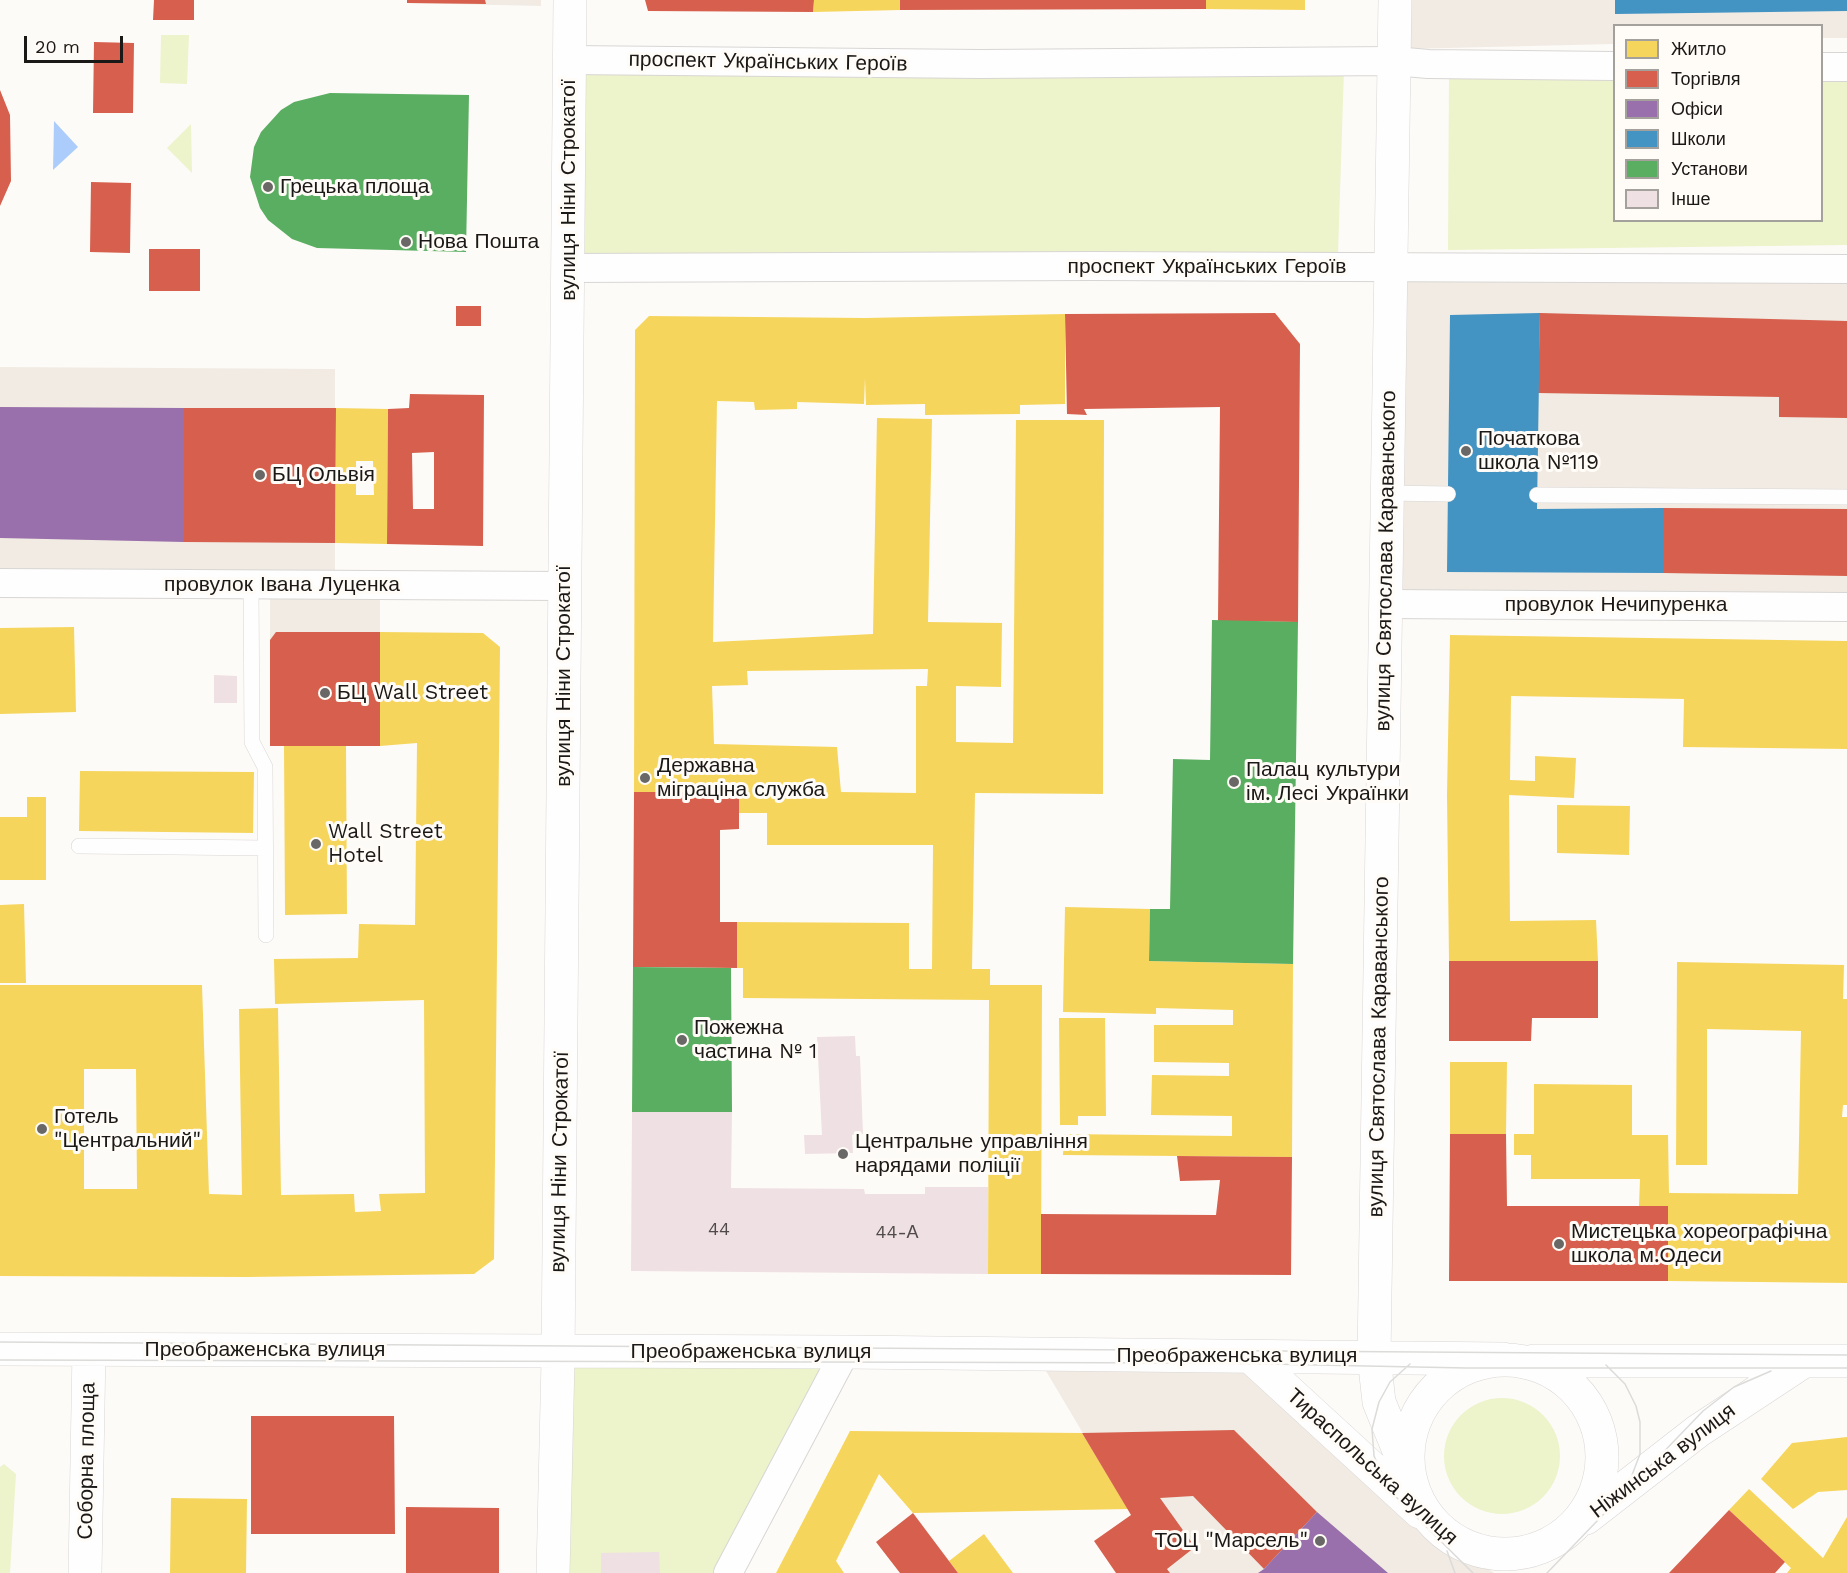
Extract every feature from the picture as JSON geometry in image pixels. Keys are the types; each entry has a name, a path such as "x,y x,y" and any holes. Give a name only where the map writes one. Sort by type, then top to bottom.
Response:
{"main road":[{"name":"вулиця Ніни Строкатої","path":"553,1573 558,1352 570,0"},
{"name":"вулиця Святослава Караванського","path":"1395,0 1374,1357 1379,1402 1409,1475"},
{"name":"Преображенська вулиця","path":"0,1349 845,1352 1513,1360 1847,1361"},
{"name":"Соборна площа","path":"85,1573 89,1350"},
{"name":"Тираспольська вулиця","path":"1251,1357 1444,1533 1496,1573"},
{"path":"1513,1360 1542,1367 1566,1381 1586,1402 1598,1428 1603,1456 1599,1484 1588,1510 1572,1529 1540,1549 1507,1555 1468,1548 1444,1533 1428,1517 1416,1497 1409,1475 1407,1449 1413,1424 1425,1400 1444,1381 1466,1368 1513,1360"},
{"name":"Ніжинська вулиця","path":"1533,1573 1572,1529 1698,1431 1804,1361"}],"street":[{"name":"проспект Українських Героїв","path":"570,60 946,64 1394,61 1428,64 1613,66"},
{"path":"1823,67 1847,67"},
{"name":"проспект Українських Героїв","path":"567,268 1847,269"},
{"name":"провулок Івана Луценка","path":"0,583 565,586"},
{"name":"провулок Нечипуренка","path":"1386,604 1847,607"},
{"path":"728,1573 845,1352"}],"lane":[{"path":"1387,493 1448,494"},
{"path":"1537,495 1847,497"},
{"path":"251,584 252,742 266,767 266,934"},
{"path":"79,846 266,848"}],"shaded area":[{"path":"407,0 541,0 541,6 407,3"},
{"path":"1405,0 1847,0 1847,38 1823,38 1823,24 1613,24 1613,44 1406,49"},
{"path":"1396,274 1847,276 1847,599 1393,597"},
{"path":"0,367 335,369 335,576 0,575"},
{"name":"БЦ Wall Street","path":"270,588 380,588 380,746 270,746"},
{"path":"1040,1361 1247,1363 1443,1535 1494,1573 1170,1573 1128,1509"}],"green space":[{"path":"161,35 189,35 187,84 160,83"},
{"path":"574,63 1344,69 1338,254 574,260"},
{"path":"1449,67 1613,68 1613,222 1823,222 1823,69 1847,70 1847,245 1448,250"},
{"path":"191,124 192,173 167,148"},
{"path":"558,1352 845,1352 728,1573 553,1573"},
{"path":"1502,1398 1524,1402 1543,1415 1556,1434 1560,1456 1556,1478 1543,1497 1524,1510 1502,1514 1480,1510 1461,1497 1448,1478 1444,1456 1448,1434 1461,1415 1480,1402"},
{"path":"4,1464 16,1474 10,1573 0,1573 0,1467"}],"water":[{"path":"54,121 78,147 53,170"}],"building: Житло":[{"path":"814,0 900,0 900,10 813,12"},
{"path":"1206,0 1305,0 1305,10 1206,9"},
{"path":"1065,314 1065,404 1020,405 1020,414 925,415 925,404 866,405 865,378 864,404 797,402 797,409 755,410 754,402 717,401 713,642 873,634 877,418 932,419 928,622 1002,623 1001,687 956,686 956,742 1013,743 1016,420 1104,420 1103,794 975,793 972,969 990,969 990,985 1042,985 1041,1274 988,1274 989,1000 743,998 743,968 737,968 737,922 909,923 909,969 932,969 933,845 767,845 767,813 739,813 739,792 634,792 635,330 649,316 865,318","holes":["928,669 927,686 916,686 916,793 841,792 837,747 714,744 712,686 748,685 747,671"]},
{"path":"336,408 388,409 387,544 335,543","holes":["356,461 373,461 374,495 356,495"]},
{"path":"74,627 76,712 0,714 0,628"},
{"path":"380,632 483,633 500,647 494,1259 474,1274 247,1277 0,1276 0,985 202,985 209,1194 242,1195 239,1009 278,1008 281,1195 354,1194 355,1212 381,1211 379,1194 425,1193 424,1000 275,1004 274,959 358,958 359,924 415,925 417,743 380,746","holes":["84,1069 136,1069 137,1189 84,1189"]},
{"path":"1450,635 1847,641 1847,749 1683,747 1684,699 1511,696 1510,780 1535,781 1535,756 1576,758 1574,798 1509,795 1510,921 1596,920 1598,961 1449,961 1447,795"},
{"name":"Wall Street Hotel","path":"284,746 346,746 347,914 285,915"},
{"path":"80,771 254,772 253,833 79,831"},
{"path":"27,797 46,797 46,880 0,880 0,817 27,817"},
{"path":"1557,805 1630,806 1629,855 1557,853"},
{"path":"24,904 26,983 0,983 0,905"},
{"path":"1065,907 1150,909 1149,961 1293,964 1292,1157 1063,1155 1064,1134 1232,1136 1232,1116 1151,1115 1152,1075 1229,1076 1229,1063 1154,1062 1154,1025 1233,1025 1233,1010 1156,1008 1156,1014 1063,1012"},
{"path":"1677,962 1844,965 1843,999 1847,999 1847,1105 1843,1105 1842,1117 1847,1117 1847,1283 1668,1281 1668,1206 1639,1206 1640,1179 1531,1179 1531,1155 1514,1155 1514,1134 1534,1134 1534,1084 1632,1085 1632,1135 1668,1135 1669,1193 1798,1194 1801,1031 1707,1029 1707,1165 1676,1165"},
{"path":"1059,1018 1105,1018 1106,1116 1078,1116 1078,1125 1060,1125"},
{"path":"1450,1062 1507,1062 1506,1134 1450,1134"},
{"path":"850,1431 1082,1433 1128,1509 913,1513 879,1474 836,1561 844,1573 776,1573"},
{"path":"1847,1437 1847,1490 1818,1492 1793,1509 1761,1479 1792,1443"},
{"path":"1749,1489 1823,1558 1847,1517 1847,1573 1787,1573 1791,1568 1729,1510"},
{"path":"171,1498 247,1499 246,1573 170,1573"},
{"path":"984,1534 1013,1573 958,1573 949,1561"}],"building: Торгівля":[{"path":"154,0 194,0 194,20 153,20"},
{"path":"407,0 485,0 486,4 407,3"},
{"path":"645,0 814,0 813,12 648,11"},
{"path":"900,0 1206,0 1206,9 900,10"},
{"path":"94,42 134,43 133,113 93,113"},
{"path":"0,90 10,115 11,181 0,206"},
{"path":"91,182 131,183 130,253 90,252"},
{"path":"149,249 200,249 200,291 149,291"},
{"path":"456,306 481,306 481,326 456,326"},
{"path":"1275,313 1300,344 1298,622 1218,621 1220,407 1084,409 1087,415 1067,414 1065,314"},
{"path":"1540,313 1847,321 1847,418 1779,417 1779,397 1538,393"},
{"path":"410,394 484,395 483,546 387,544 388,409 409,408","holes":["434,452 434,509 413,509 412,453"]},
{"name":"БЦ Ольвія","path":"184,408 336,408 335,543 184,542"},
{"path":"1663,508 1847,509 1847,576 1663,573"},
{"name":"БЦ Wall Street","path":"276,632 380,632 380,746 270,746 270,640"},
{"path":"634,792 739,792 739,829 720,830 720,922 737,922 737,968 633,967"},
{"path":"1449,961 1598,961 1598,1018 1532,1018 1531,1041 1449,1041"},
{"name":"Мистецька хореографічна школа м.Одеси","path":"1450,1134 1506,1134 1507,1206 1668,1206 1668,1281 1449,1281"},
{"path":"1177,1156 1292,1157 1291,1275 1041,1274 1041,1214 1216,1215 1220,1180 1180,1181"},
{"path":"251,1416 394,1416 395,1534 251,1534"},
{"path":"1234,1430 1317,1512 1264,1569 1193,1496 1160,1498 1195,1547 1167,1569 1170,1573 1116,1573 1094,1541 1131,1515 1082,1433"},
{"path":"406,1507 499,1508 499,1573 406,1573"},
{"path":"1729,1510 1785,1562 1775,1573 1669,1573"},
{"path":"913,1513 958,1573 900,1573 876,1542"}],"building: Офіси":[{"path":"0,407 184,408 184,542 0,538"},
{"name":"ТОЦ \"Марсель\"","path":"1317,1512 1388,1573 1258,1573"}],"building: Школи":[{"path":"1615,0 1847,0 1847,11 1615,14"},
{"path":"1540,313 1537,509 1663,508 1663,573 1447,572 1450,315"}],"building: Установи":[{"path":"330,93 469,95 466,252 317,248 292,239 268,220 260,208 250,177 254,147 261,132 281,110 294,102"},
{"name":"Палац культури ім. Лесі Українки","path":"1212,620 1298,622 1293,964 1149,961 1150,909 1170,909 1173,759 1210,760"},
{"name":"Пожежна частина № 1","path":"633,967 731,968 732,1112 632,1112"}],"building: Інше":[{"path":"214,675 237,676 237,703 214,703"},
{"path":"855,1036 856,1056 860,1056 863,1134 852,1135 853,1153 805,1154 804,1135 822,1135 817,1037"},
{"path":"632,1112 732,1112 731,1188 864,1189 865,1194 925,1194 925,1187 988,1187 988,1274 631,1271"},
{"path":"659,1552 660,1573 601,1573 601,1553"}],"tram line":[{"path":"0,1342 1847,1355"},
{"path":"0,1360 1218,1363 1466,1368 1847,1368"},
{"path":"1410,1364 1390,1382 1379,1402 1372,1429 1374,1456 1390,1491 1473,1573"},
{"path":"1606,1365 1625,1384 1636,1406 1640,1422 1640,1454 1629,1483"},
{"path":"1547,1573 1703,1411 1734,1387 1771,1371"},
{"path":"1447,1551 1455,1573"}],"place":[{"name":"Грецька площа","path":"268,187"},
{"name":"Нова Пошта","path":"406,242"},
{"name":"Початкова школа №119","path":"1466,451"},
{"name":"БЦ Ольвія","path":"260,475"},
{"name":"БЦ Wall Street","path":"325,693"},
{"name":"Державна міграціна служба","path":"645,778"},
{"name":"Палац культури ім. Лесі Українки","path":"1234,782"},
{"name":"Wall Street Hotel","path":"316,844"},
{"name":"Пожежна частина № 1","path":"682,1040"},
{"name":"Готель \"Центральний\"","path":"42,1129"},
{"name":"Центральне управління нарядами поліції","path":"843,1154"},
{"name":"Мистецька хореографічна школа м.Одеси","path":"1559,1244"},
{"name":"ТОЦ \"Марсель\"","path":"1320,1541"}]}
